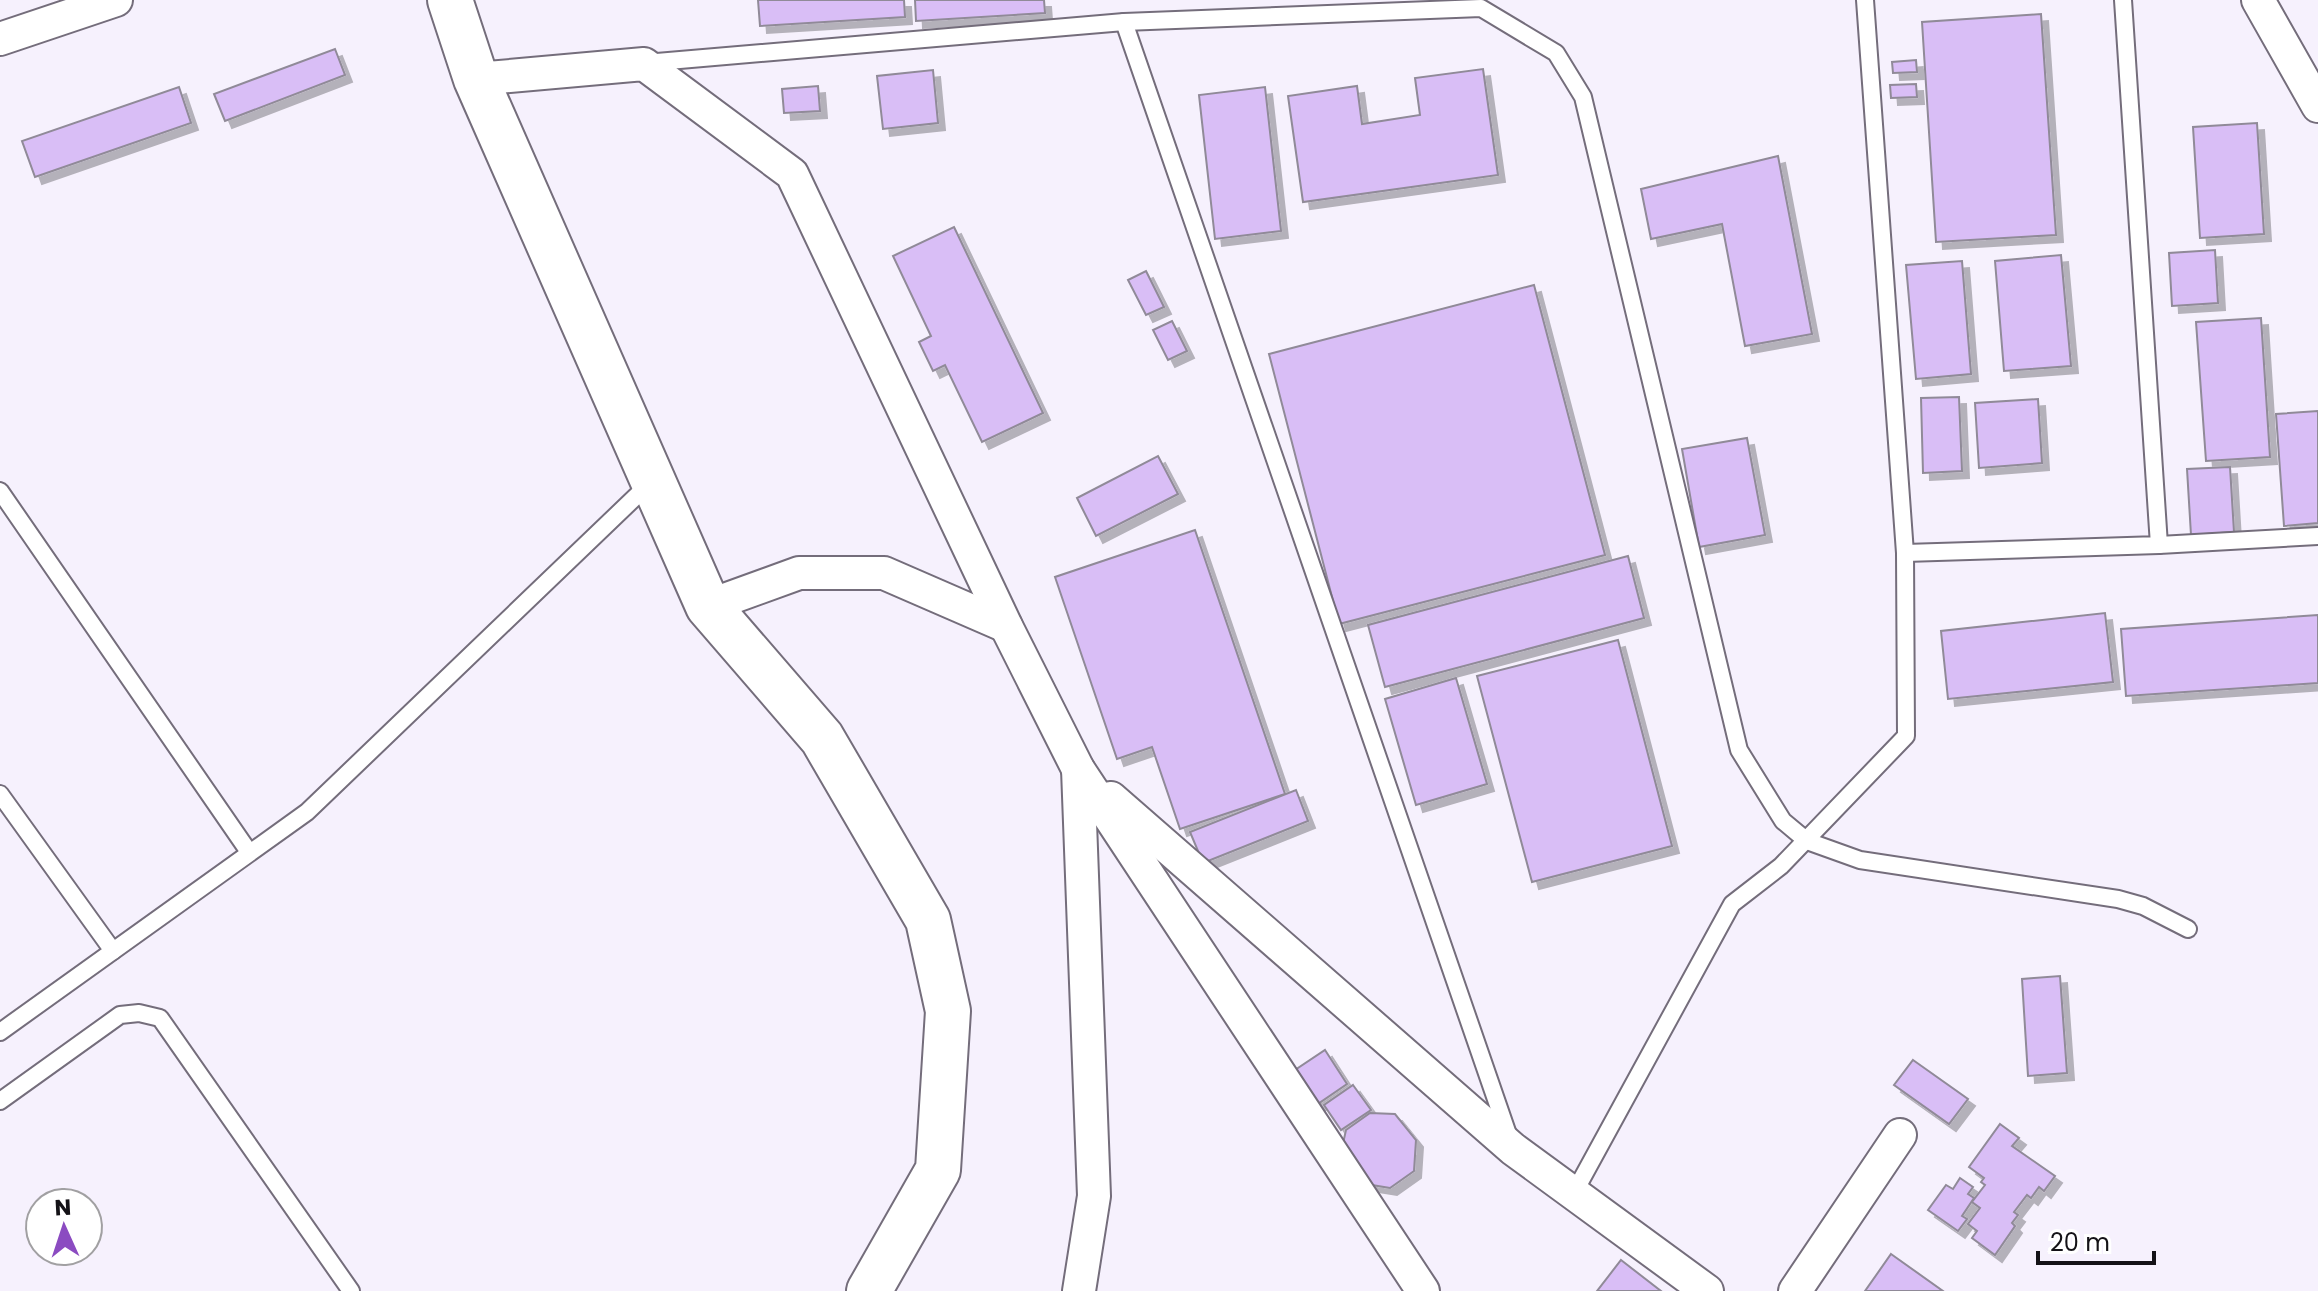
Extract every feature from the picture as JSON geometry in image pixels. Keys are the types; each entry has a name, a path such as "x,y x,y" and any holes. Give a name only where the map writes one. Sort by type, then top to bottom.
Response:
{"street":[{"path":"0,39 67,7 116,0"},
{"path":"450,0 476,79 708,606 822,738 928,920 948,1011 938,1170 869,1291"},
{"path":"2258,0 2318,106"},
{"path":"476,79 644,64 792,174 1006,626 1078,769 1423,1291"},
{"path":"708,606 799,573 884,573 1006,626"},
{"path":"1078,769 1513,1149 1707,1291"},
{"path":"1078,769 1094,1196 1079,1291"},
{"path":"1795,1291 1900,1135"}],"lane":[{"path":"1574,1193 1732,904 1781,866 1807,841 1906,736 1905,553 1865,0"},
{"path":"2123,0 2159,545"},
{"path":"644,64 1124,22 1481,8 1556,53 1583,97 1739,750 1783,821 1807,841 1860,860 2118,899 2143,906 2188,929"},
{"path":"1124,22 1513,1149"},
{"path":"0,1032 319,802 653,480"},
{"path":"0,491 249,852"},
{"path":"1905,553 2159,545 2318,536"},
{"path":"0,794 113,951"},
{"path":"0,1101 120,1015 139,1013 160,1018 351,1291"}],"building":[{"path":"758,0 904,0 905,17 760,26"},
{"path":"915,0 1044,0 1045,13 916,21"},
{"path":"2041,14 2056,235 1936,242 1922,22"},
{"path":"335,49 345,75 225,121 214,94"},
{"path":"1916,60 1917,72 1893,73 1892,62"},
{"path":"1483,69 1498,175 1303,202 1288,96 1357,86 1362,124 1420,115 1415,78"},
{"path":"933,70 938,123 883,129 877,76"},
{"path":"1916,84 1917,97 1891,98 1890,85"},
{"path":"818,86 820,111 784,113 782,89"},
{"path":"179,87 191,123 35,177 22,141"},
{"path":"1265,87 1281,231 1215,239 1199,95"},
{"path":"2257,123 2264,234 2200,238 2193,127"},
{"path":"1778,156 1812,334 1745,346 1722,224 1651,239 1641,189"},
{"path":"954,227 1043,413 982,442 945,365 933,371 919,342 931,336 893,256"},
{"path":"2215,250 2218,303 2172,306 2169,253"},
{"path":"2061,255 2071,366 2004,371 1995,261"},
{"path":"1962,261 1971,374 1916,379 1906,265"},
{"path":"1146,271 1164,307 1146,315 1128,280"},
{"path":"1534,285 1605,555 1339,624 1269,354"},
{"path":"2261,318 2270,457 2206,461 2196,322"},
{"path":"1172,321 1187,351 1168,360 1153,330"},
{"path":"1959,397 1962,471 1923,473 1921,398"},
{"path":"2038,399 2042,463 1979,468 1975,403"},
{"path":"2318,411 2318,523 2284,526 2276,414"},
{"path":"1747,438 1765,535 1699,547 1682,449"},
{"path":"1158,456 1178,494 1096,536 1077,498"},
{"path":"2230,467 2234,532 2191,535 2187,469"},
{"path":"1195,530 1285,794 1180,829 1152,747 1117,759 1055,577"},
{"path":"1628,556 1644,618 1385,687 1368,625"},
{"path":"2105,613 2113,682 1948,699 1941,631"},
{"path":"2318,615 2318,683 2126,696 2121,629"},
{"path":"1618,640 1672,846 1532,882 1477,676"},
{"path":"1456,678 1487,784 1416,805 1385,699"},
{"path":"1296,790 1308,821 1203,863 1190,832"},
{"path":"2060,976 2067,1073 2028,1076 2022,979"},
{"path":"1325,1050 1347,1084 1306,1112 1283,1078"},
{"path":"1913,1060 1968,1099 1949,1124 1894,1085"},
{"path":"1353,1085 1371,1110 1341,1130 1324,1105"},
{"path":"1370,1113 1395,1114 1416,1140 1414,1171 1390,1188 1360,1183 1340,1157 1346,1130"},
{"path":"2000,1124 2019,1138 2012,1146 2055,1176 2044,1191 2039,1187 2031,1198 2027,1195 2014,1212 2018,1215 2012,1223 2015,1226 1995,1255 1972,1238 1977,1231 1968,1224 1980,1208 1972,1202 1985,1185 1981,1182 1984,1178 1969,1167"},
{"path":"1960,1178 1973,1187 1968,1194 1974,1198 1962,1216 1967,1219 1958,1231 1928,1210 1946,1185 1953,1189"},
{"path":"1891,1254 1943,1291 1865,1291"},
{"path":"1621,1260 1661,1291 1597,1291"}]}
